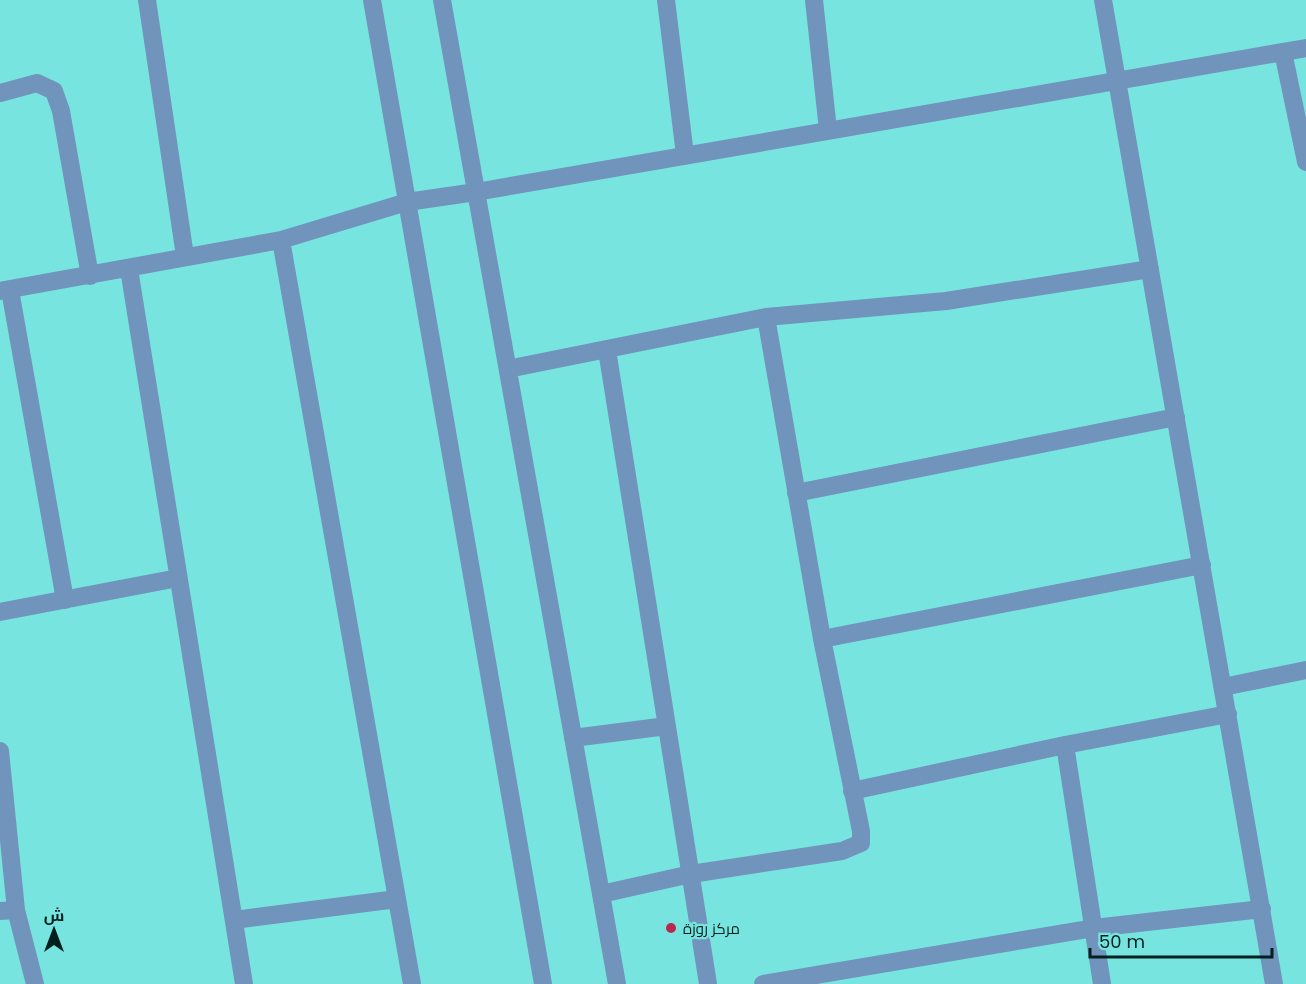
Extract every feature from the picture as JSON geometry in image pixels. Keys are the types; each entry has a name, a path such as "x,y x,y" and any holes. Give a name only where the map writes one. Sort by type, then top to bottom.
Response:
{"street":[{"path":"147,0 185,256"},
{"path":"372,0 543,984"},
{"path":"442,0 617,984"},
{"path":"666,0 685,155"},
{"path":"814,0 828,130"},
{"path":"1103,0 1274,984"},
{"path":"65,600 5,290 281,240 407,202 1306,48"},
{"path":"1283,51 1306,162"},
{"path":"0,93 37,83 54,91 61,111 90,276"},
{"path":"281,240 412,984"},
{"path":"129,269 244,984"},
{"path":"508,369 765,317 946,301 1150,269"},
{"path":"601,894 691,874 842,851 861,843 861,831 822,639 765,317"},
{"path":"607,350 708,984"},
{"path":"796,493 1176,417"},
{"path":"822,639 1202,566"},
{"path":"0,612 178,578"},
{"path":"1223,687 1306,670"},
{"path":"852,790 1228,714"},
{"path":"573,738 667,726"},
{"path":"1065,746 1102,984"},
{"path":"0,751 8,911 35,984"},
{"path":"234,920 397,898"},
{"path":"763,984 1094,928 1262,909"}],"place":[{"name":"مركز روزة","path":"671,928"}]}
